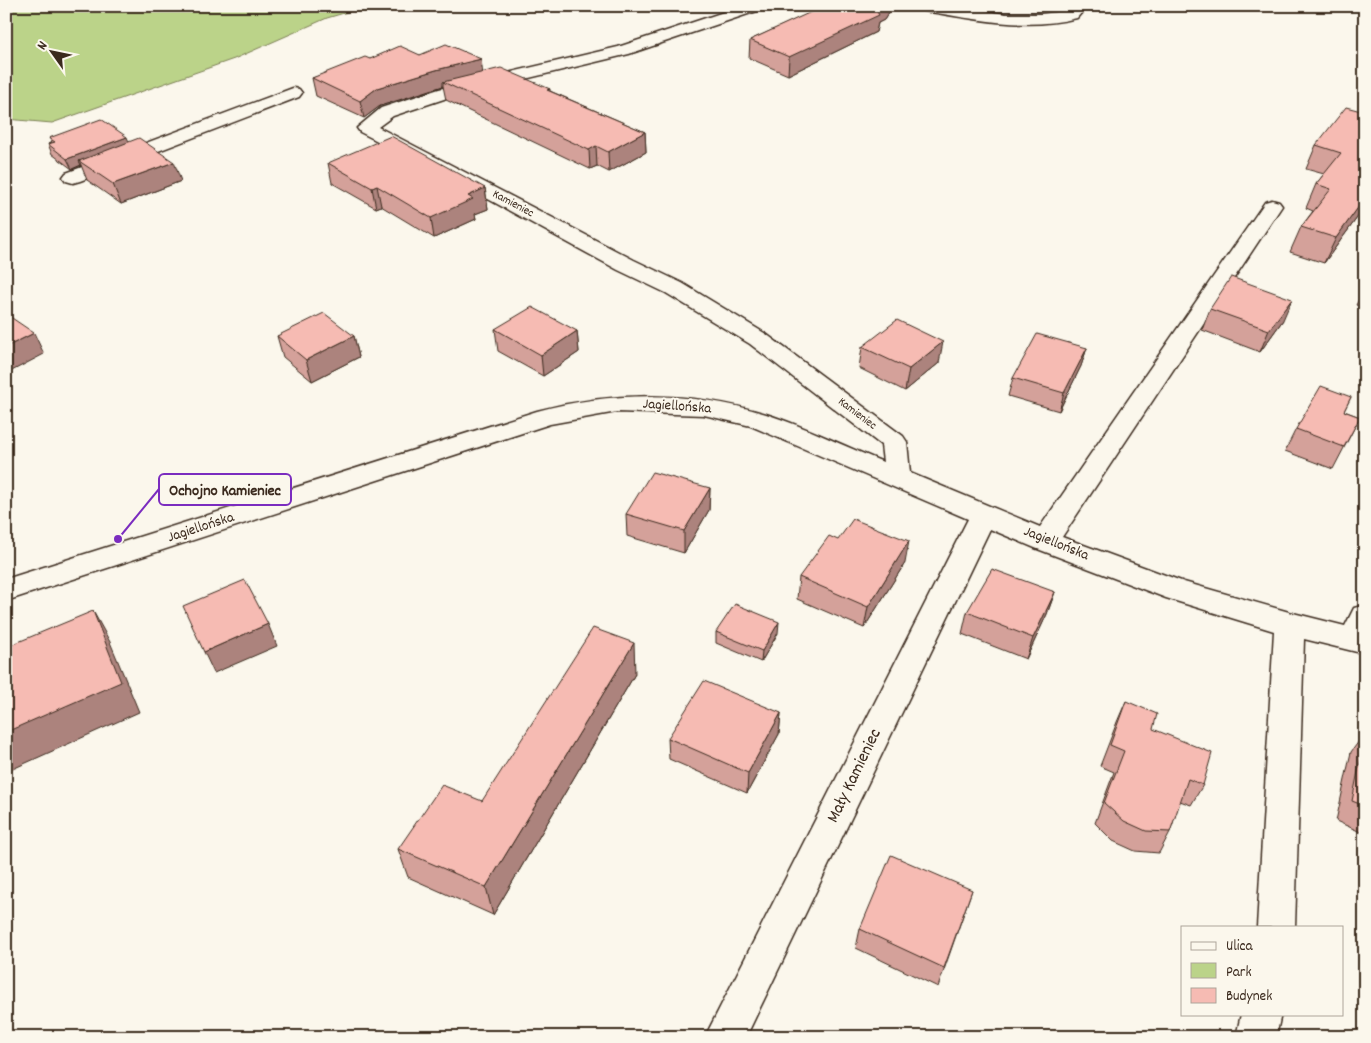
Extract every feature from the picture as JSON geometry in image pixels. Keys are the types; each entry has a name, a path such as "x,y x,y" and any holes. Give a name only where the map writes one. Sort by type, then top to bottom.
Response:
{"street":[{"name":"Kamieniec","path":"758,6 623,51 445,93 387,112 366,128 451,171 626,265 674,288 758,339 894,442 897,479"},
{"path":"924,6 1006,19 1040,19 1072,15 1080,6"},
{"path":"73,177 293,93"},
{"path":"1045,540 1272,206"},
{"name":"Jagiellońska","path":"6,590 546,418 617,404 704,407 759,420 1045,540 1176,590 1289,624 1361,632"},
{"name":"Mały Kamieniec","path":"725,1037 984,514"},
{"path":"1276,926 1289,624"},
{"path":"1256,1037 1260,1016"}],"green space":[{"path":"6,6 368,6 327,18 234,59 52,123 6,119"}],"building":[{"path":"824,6 878,6 875,8 879,15 789,57 750,40"},
{"path":"446,44 481,59 377,88 360,101 312,78 365,57 370,59 400,46 420,55"},
{"path":"501,68 645,132 608,152 596,146 589,150 443,82"},
{"path":"1365,104 1365,198 1336,238 1301,227 1331,189 1316,184 1341,153 1316,145 1346,107 1361,111"},
{"path":"101,119 127,137 67,159 48,144 55,142 49,138"},
{"path":"391,136 485,188 468,196 473,199 431,218 377,186 372,188 328,163"},
{"path":"139,138 174,162 113,184 79,161"},
{"path":"1231,277 1292,299 1269,330 1210,309"},
{"path":"532,307 577,331 541,355 495,329"},
{"path":"324,313 354,336 306,360 277,336"},
{"path":"6,314 34,333 6,347"},
{"path":"897,320 943,342 909,369 862,347"},
{"path":"1037,334 1087,348 1064,393 1013,378"},
{"path":"1321,386 1351,397 1344,411 1360,417 1344,447 1296,429"},
{"path":"652,472 710,488 684,531 626,514"},
{"path":"853,519 909,541 868,607 799,577 829,536 838,540"},
{"path":"992,569 1055,592 1033,638 967,612"},
{"path":"245,580 268,624 204,652 183,606"},
{"path":"735,604 779,622 762,651 716,632"},
{"path":"93,611 121,682 6,732 6,647"},
{"path":"593,628 634,643 486,887 398,849 442,785 482,801"},
{"path":"704,681 781,713 748,773 668,738"},
{"path":"1126,701 1157,714 1153,729 1212,753 1203,785 1188,779 1170,832 1146,831 1124,821 1104,803 1124,751 1110,745"},
{"path":"1365,737 1365,806 1352,801"},
{"path":"891,855 972,890 944,968 860,929"}],"place":[{"name":"Ochojno Kamieniec","path":"118,539"}]}
